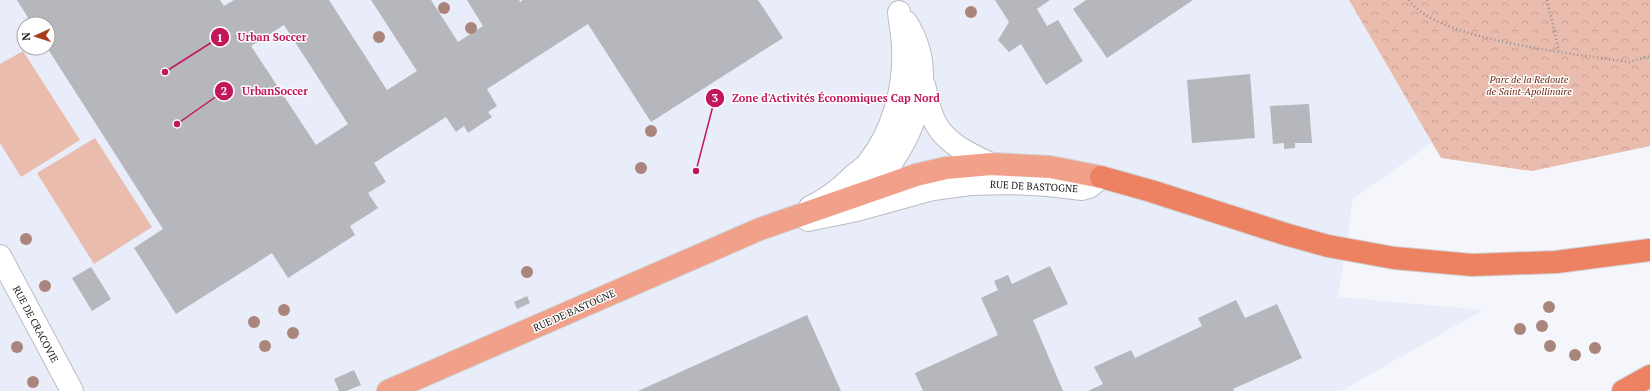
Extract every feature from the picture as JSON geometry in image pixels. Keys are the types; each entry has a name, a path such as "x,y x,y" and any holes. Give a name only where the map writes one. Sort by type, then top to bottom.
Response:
{"highway":[{"path":"1101,177 1151,190 1285,234 1328,246 1394,258 1472,265 1556,262 1650,250"},
{"path":"1624,391 1650,376"}],"main road":[{"name":"RUE DE BASTOGNE","path":"388,391 760,229 916,175 946,168 991,164 1050,167 1101,177"}],"street":[{"path":"895,6 915,36 921,56 923,78 928,102 936,124 951,142 970,154 991,164"},
{"path":"760,229 822,201 845,184 868,163 884,139 894,114 902,82 904,49 895,6"},
{"path":"864,193 886,170 910,130 919,103 923,78"},
{"name":"RUE DE BASTOGNE","path":"760,229 857,210 933,189 970,184 1010,183 1049,185 1082,189 1089,187 1101,177"},
{"name":"RUE DE CRACOVIE","path":"0,256 72,391"}],"path":[{"path":"1409,0 1413,7 1441,24 1499,42 1629,62 1650,56"},
{"path":"1547,0 1559,51"}],"shaded area":[{"path":"0,0 1349,0 1432,143 1353,199 1338,297 1483,310 1341,391 0,391"}],"green space":[{"name":"Parc de la Redoute de Saint-Apollinaire","path":"1349,0 1650,0 1650,146 1532,171 1441,158"},
{"path":"16,55 26,56 80,140 21,177 0,143 0,64"},
{"path":"95,138 152,227 94,264 37,173"}],"building":[{"path":"17,0 220,0 224,6 234,0 329,0 387,90 417,71 371,0 431,0 458,42 483,26 467,0 519,0 520,2 523,0 758,0 783,38 651,122 588,24 487,89 497,106 488,112 492,117 468,133 464,126 456,132 446,117 374,163 386,182 368,193 378,208 350,226 355,235 288,278 272,253 176,314 134,248 163,229 52,56 56,56 56,16 27,16","holes":["284,25 348,124 316,145 251,46"]},
{"path":"995,0 1050,0 1037,9 1047,26 1058,20 1083,61 1046,85 1021,44 1009,52 998,40 1009,22"},
{"path":"1086,0 1193,0 1107,58 1073,9"},
{"path":"1250,74 1255,138 1192,143 1187,80"},
{"path":"1309,104 1312,143 1295,143 1295,148 1284,149 1284,143 1273,144 1270,106"},
{"path":"1050,266 1068,304 1033,320 1063,391 923,391 915,373 998,335 981,298 998,290 994,281 1008,275 1012,284"},
{"path":"91,267 111,299 92,311 72,278"},
{"path":"527,296 530,303 517,309 514,302"},
{"path":"1236,300 1245,318 1277,304 1302,358 1233,389 1234,391 1088,391 1103,384 1094,367 1131,350 1135,358 1202,326 1198,318"},
{"path":"807,315 841,391 638,391"},
{"path":"354,370 361,385 346,391 339,391 334,379"}],"place":[{"name":"Urban Soccer","path":"165,72"},
{"name":"UrbanSoccer","path":"177,124"},
{"name":"Zone d'Activités Économiques Cap Nord","path":"696,171"}]}
